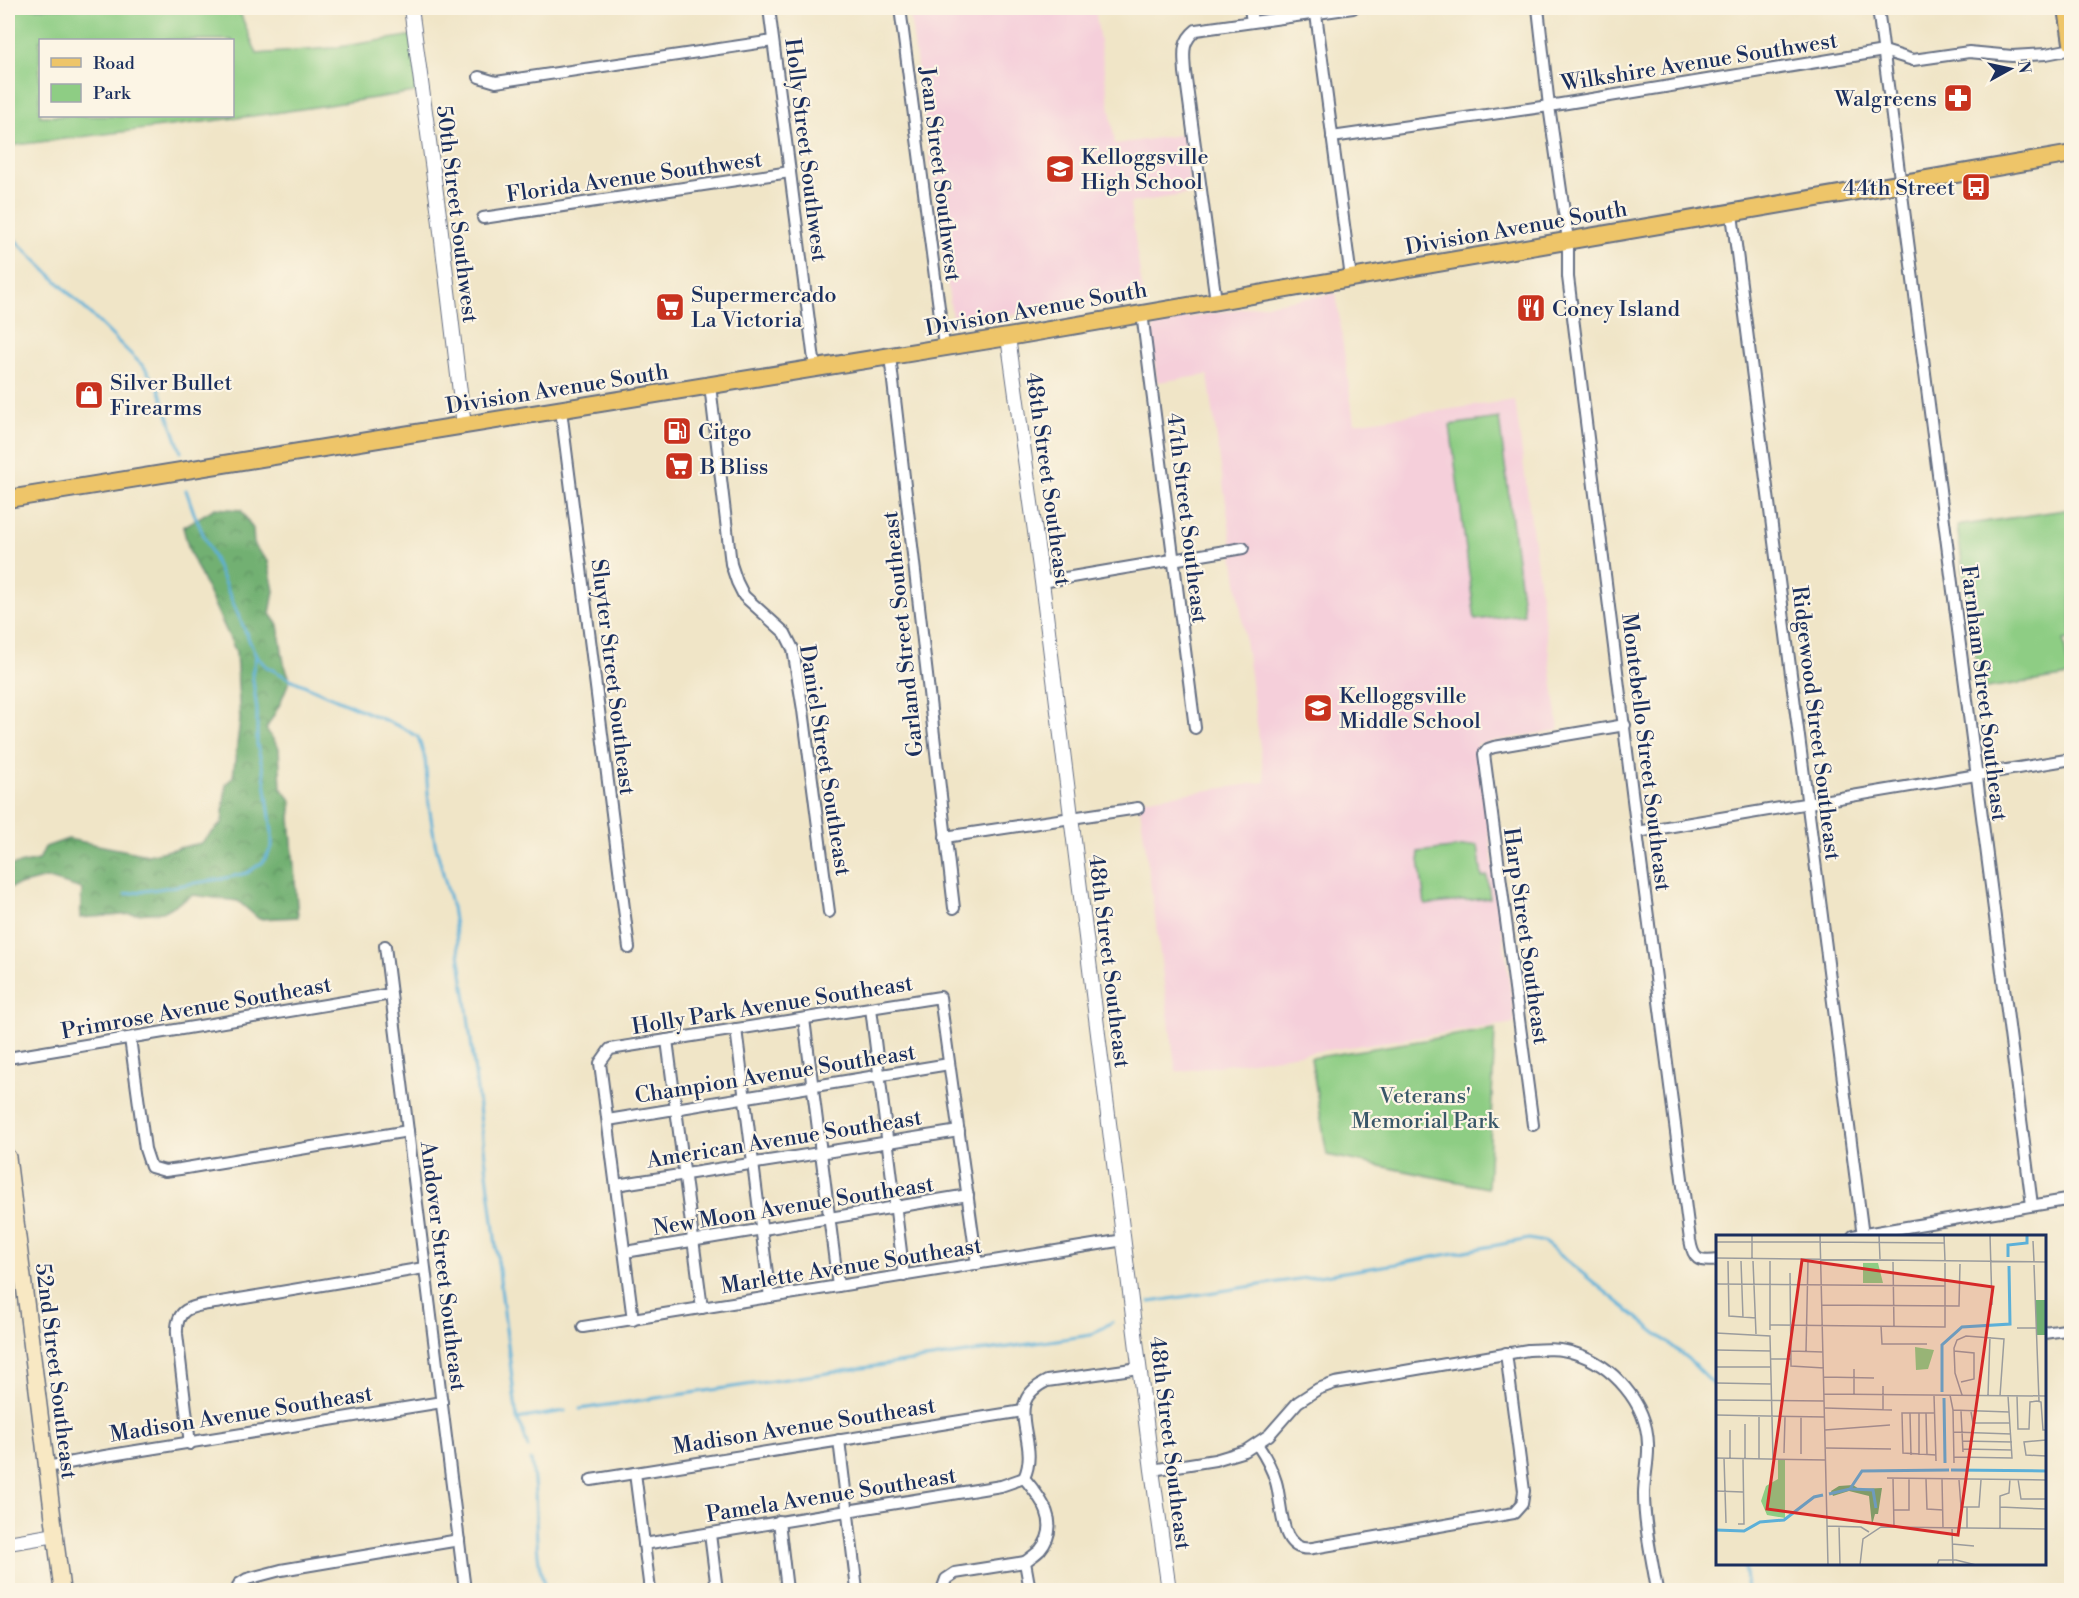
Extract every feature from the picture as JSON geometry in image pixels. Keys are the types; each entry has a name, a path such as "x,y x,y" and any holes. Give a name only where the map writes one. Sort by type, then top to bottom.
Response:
{"main road":[{"path":"2067,8 2072,42"},
{"name":"Division Avenue South","path":"8,499 1008,337 2072,154"},
{"name":"52nd Street Southeast","path":"8,1157 62,1590"}],"street":[{"name":"50th Street Southwest","path":"411,8 464,426"},
{"name":"Holly Street Southwest","path":"769,8 816,368"},
{"name":"Jean Street Southwest","path":"900,8 944,346"},
{"path":"1250,8 1252,22"},
{"path":"1216,301 1185,72 1184,51 1189,36 1197,30 1353,8"},
{"name":"Montebello Street Southeast","path":"1538,8 1568,240 1568,277 1690,1239 1692,1250 1698,1258 1704,1262 1716,1260"},
{"name":"Farnham Street Southeast","path":"1878,8 2032,1205"},
{"path":"1316,14 1351,278"},
{"path":"479,78 496,82 773,41"},
{"name":"Wilkshire Avenue Southwest","path":"1332,137 1549,106 1884,51 1913,60 1969,52 2012,56 2046,54 2072,49"},
{"name":"Florida Avenue Southwest","path":"483,218 790,172"},
{"name":"Ridgewood Street Southeast","path":"1732,214 1808,802 1860,1235"},
{"name":"47th Street Southeast","path":"1142,313 1195,728"},
{"name":"48th Street Southeast","path":"1008,337 1042,582 1139,1368 1169,1590"},
{"name":"Garland Street Southeast","path":"890,356 954,909"},
{"name":"Daniel Street Southeast","path":"710,385 731,564 744,596 785,633 793,649 829,912"},
{"name":"Sluyter Street Southeast","path":"561,410 628,948"},
{"path":"1042,582 1243,548"},
{"name":"Harp Street Southeast","path":"1533,1125 1485,752 1494,747 1624,725"},
{"path":"1637,832 2072,759"},
{"path":"945,837 1138,808"},
{"name":"Andover Street Southeast","path":"385,946 465,1590"},
{"name":"Primrose Avenue Southeast","path":"8,1058 391,994"},
{"name":"Holly Park Avenue Southeast","path":"608,1120 600,1063 610,1049 940,997 950,1064"},
{"path":"871,1008 904,1276"},
{"path":"804,1018 838,1287"},
{"path":"736,1029 770,1297"},
{"path":"130,1038 145,1149 151,1167 165,1171 180,1169 408,1131"},
{"path":"667,1040 702,1308"},
{"path":"950,1064 977,1264"},
{"name":"Champion Avenue Southeast","path":"608,1120 950,1064"},
{"path":"608,1120 633,1320"},
{"name":"American Avenue Southeast","path":"616,1185 959,1131"},
{"name":"New Moon Avenue Southeast","path":"625,1252 968,1195"},
{"path":"1866,1235 2072,1199"},
{"name":"Marlette Avenue Southeast","path":"583,1327 1124,1240"},
{"path":"190,1444 176,1323 180,1314 189,1308 424,1268"},
{"path":"2046,1333 2072,1329"},
{"path":"1152,1470 1226,1458 1245,1451 1280,1425 1298,1402 1326,1386 1348,1379 1506,1353 1559,1349 1600,1364 1624,1386 1641,1414 1647,1435 1648,1451 1644,1494 1657,1590"},
{"path":"1257,1444 1271,1467 1276,1481 1286,1536 1295,1546 1301,1548 1313,1548 1510,1514 1518,1510 1522,1504 1524,1483 1506,1353"},
{"path":"942,1590 946,1579 955,1573 1025,1562 1041,1549 1048,1533 1049,1520 1046,1507 1024,1478 1028,1460 1023,1411 1029,1392 1047,1381 1139,1368"},
{"name":"Madison Avenue Southeast","path":"47,1467 442,1402"},
{"name":"Madison Avenue Southeast","path":"591,1480 1023,1411"},
{"path":"838,1440 857,1590"},
{"path":"635,1473 650,1590"},
{"name":"Pamela Avenue Southeast","path":"644,1544 1001,1486 1024,1478"},
{"path":"779,1521 787,1590"},
{"path":"710,1534 717,1590"},
{"path":"8,1543 56,1535"},
{"path":"237,1590 239,1584 247,1579 281,1570 459,1540"},
{"path":"1025,1562 1030,1590"}],"shaded area":[{"name":"Kelloggsville High School","path":"909,8 1095,8 1115,144 1187,134 1190,194 1130,203 1143,295 953,324"},
{"name":"Kelloggsville Middle School","path":"1336,293 1354,423 1515,400 1559,730 1477,744 1515,1023 1176,1072 1139,800 1265,782 1208,375 1157,382 1151,337 1153,328 1159,322"}],"green space":[{"path":"8,8 238,8 257,54 332,48 414,35 421,91 268,114 8,146"},
{"path":"1499,418 1524,614 1475,620 1450,425"},
{"path":"215,508 241,510 253,529 254,546 268,561 274,591 270,614 278,625 284,663 290,679 266,729 279,748 281,788 292,801 290,818 298,917 259,919 238,901 193,895 163,912 80,918 82,889 46,878 8,888 8,866 39,860 45,847 68,839 148,855 201,843 222,823 226,784 233,777 240,720 236,652 189,550 183,527"},
{"path":"2071,509 2071,639 2064,640 2069,676 1980,689 1957,526"},
{"path":"1478,845 1482,877 1487,876 1490,898 1425,905 1418,852"},
{"name":"Veterans' Memorial Park","path":"1495,1029 1488,1188 1327,1155 1311,1058"}],"waterway":[{"path":"8,233 145,368 159,389 181,452"},
{"path":"186,490 256,656 267,667 290,679 403,728 418,737 425,758 435,843 452,907 466,1000 517,1419 528,1448"},
{"path":"126,894 247,873 263,862 272,847 264,774 257,744 257,710 252,673 256,657"},
{"path":"1150,1302 1396,1264 1529,1239 1544,1242 1688,1359 1716,1387"},
{"path":"580,1409 1091,1335 1112,1322"},
{"path":"517,1419 565,1411"},
{"path":"531,1460 534,1476 537,1543 541,1575 546,1590"},
{"path":"1744,1565 1747,1590"}],"place":[{"name":"Walgreens","path":"1958,98"},
{"name":"Kelloggsville High School","path":"1060,169"},
{"name":"44th Street","path":"1976,187"},
{"name":"Supermercado La Victoria","path":"670,307"},
{"name":"Coney Island","path":"1531,308"},
{"name":"Silver Bullet Firearms","path":"89,395"},
{"name":"Citgo","path":"677,431"},
{"name":"B Bliss","path":"679,466"},
{"name":"Kelloggsville Middle School","path":"1318,708"}]}
